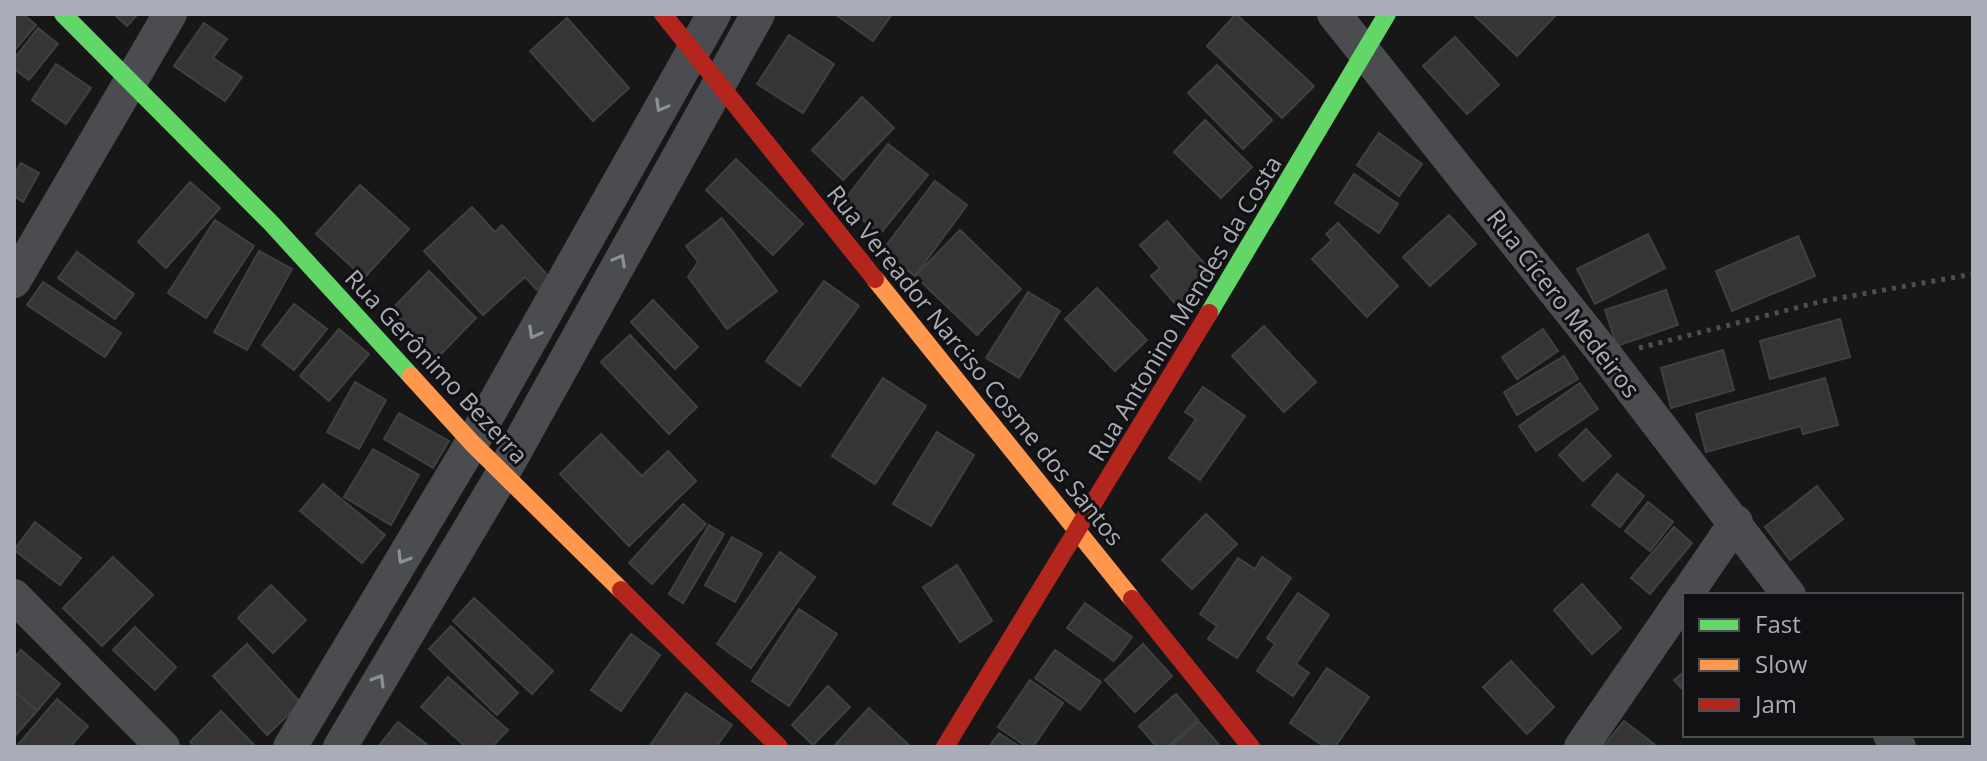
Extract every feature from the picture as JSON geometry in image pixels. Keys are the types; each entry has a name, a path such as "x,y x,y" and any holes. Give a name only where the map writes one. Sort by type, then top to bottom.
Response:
{"street":[{"name":"Rua Gerônimo Bezerra","path":"63,14 271,223 472,443 779,747"},
{"path":"14,281 170,14"},
{"name":"Rua Vereador Narciso Cosme dos Santos","path":"663,14 1251,747"},
{"path":"290,747 472,443 714,14"},
{"path":"340,747 503,473 758,14"},
{"name":"Rua Cícero Medeiros","path":"1334,14 1607,357 1788,593"},
{"name":"Rua Antonino Mendes da Costa","path":"945,747 1079,531 1387,14"},
{"path":"1687,593 1736,522"},
{"path":"14,596 163,747"},
{"path":"1581,747 1683,599"}],"path":[{"path":"1607,357 1823,301 1973,274"}],"building":[{"path":"14,14 23,14 36,25 14,51"},
{"path":"114,14 138,14 127,26"},
{"path":"835,14 892,14 873,41"},
{"path":"1236,14 1314,86 1282,118 1207,46"},
{"path":"1473,14 1557,14 1517,56"},
{"path":"567,18 629,88 593,121 530,51"},
{"path":"204,23 227,39 213,58 242,77 225,101 174,66"},
{"path":"38,28 58,44 29,80 14,69 14,59"},
{"path":"789,35 834,64 803,113 757,84"},
{"path":"1455,37 1499,85 1467,114 1423,66"},
{"path":"56,64 91,88 66,124 32,100"},
{"path":"1217,65 1272,120 1243,149 1188,93"},
{"path":"862,97 894,128 843,180 812,150"},
{"path":"1205,120 1252,167 1221,198 1174,152"},
{"path":"1379,133 1422,164 1399,196 1357,165"},
{"path":"888,144 928,175 880,234 842,203"},
{"path":"736,159 803,224 773,255 706,190"},
{"path":"21,163 39,173 23,202 14,196 14,175"},
{"path":"1354,174 1398,204 1379,233 1335,203"},
{"path":"935,181 967,205 915,276 882,251"},
{"path":"190,182 220,208 166,268 138,242"},
{"path":"360,185 409,229 364,278 316,234"},
{"path":"472,207 495,232 502,225 550,278 537,290 525,277 483,315 424,251"},
{"path":"1449,215 1476,244 1430,286 1403,257"},
{"path":"722,218 777,291 727,329 688,277 698,262 686,246"},
{"path":"215,220 254,246 206,318 168,293"},
{"path":"1167,221 1214,275 1178,307 1151,276 1160,268 1140,245"},
{"path":"1338,223 1398,286 1367,317 1312,259 1332,240 1326,234"},
{"path":"960,230 1021,289 977,335 915,276"},
{"path":"1648,234 1665,268 1595,304 1577,269"},
{"path":"1798,236 1815,276 1732,311 1716,271"},
{"path":"259,251 292,269 247,350 214,332"},
{"path":"77,252 134,294 115,319 58,278"},
{"path":"429,271 476,318 438,357 391,310"},
{"path":"824,281 859,306 800,386 766,361"},
{"path":"43,282 121,333 105,357 27,305"},
{"path":"1097,288 1147,340 1115,371 1065,319"},
{"path":"1666,290 1678,325 1617,346 1605,310"},
{"path":"1028,292 1060,311 1019,378 986,358"},
{"path":"653,300 698,347 675,369 631,322"},
{"path":"294,304 327,329 294,370 262,345"},
{"path":"1840,319 1850,357 1770,379 1760,341"},
{"path":"1264,326 1316,382 1284,412 1232,356"},
{"path":"339,329 369,354 329,401 300,376"},
{"path":"1543,329 1558,351 1517,379 1502,357"},
{"path":"630,335 697,407 669,434 601,362"},
{"path":"1723,350 1734,390 1671,408 1661,368"},
{"path":"1564,356 1578,379 1517,415 1504,392"},
{"path":"883,378 926,406 875,484 832,456"},
{"path":"1825,378 1838,425 1803,434 1801,426 1706,452 1696,414"},
{"path":"355,382 386,400 359,449 327,432"},
{"path":"1580,383 1598,409 1536,451 1519,426"},
{"path":"1203,387 1245,416 1200,480 1169,458 1196,419 1185,412"},
{"path":"399,413 449,441 433,468 384,439"},
{"path":"1586,429 1611,456 1583,481 1559,455"},
{"path":"937,432 974,455 931,526 893,504"},
{"path":"601,434 642,476 668,451 696,481 629,546 560,474"},
{"path":"373,449 419,475 391,525 344,497"},
{"path":"1617,474 1644,496 1620,527 1592,505"},
{"path":"323,484 385,535 362,563 300,511"},
{"path":"1817,486 1843,519 1790,560 1765,527"},
{"path":"1648,502 1673,522 1650,551 1625,531"},
{"path":"683,504 706,524 652,584 629,563"},
{"path":"1206,514 1237,544 1192,589 1162,560"},
{"path":"35,522 81,558 60,585 14,550"},
{"path":"709,525 724,534 683,603 669,594"},
{"path":"1674,527 1692,543 1650,594 1631,578"},
{"path":"732,537 762,554 735,602 705,585"},
{"path":"780,552 815,577 751,668 717,644"},
{"path":"113,557 153,595 102,646 63,608"},
{"path":"1262,557 1291,578 1237,658 1208,639 1217,626 1200,614 1238,558 1255,569"},
{"path":"957,565 992,621 960,642 923,587"},
{"path":"1582,584 1621,628 1592,654 1554,610"},
{"path":"271,585 306,620 273,653 238,618"},
{"path":"1298,593 1329,615 1296,664 1309,673 1293,696 1257,671 1275,644 1267,638"},
{"path":"474,598 553,671 532,694 453,621"},
{"path":"1085,603 1132,637 1114,661 1067,628"},
{"path":"799,609 837,634 789,706 752,681"},
{"path":"451,626 518,693 497,715 429,649"},
{"path":"135,627 176,667 155,690 113,650"},
{"path":"631,634 660,655 621,711 591,690"},
{"path":"247,644 301,703 267,735 213,676"},
{"path":"1143,644 1172,676 1135,712 1105,680"},
{"path":"21,650 60,684 37,711 14,691 14,658"},
{"path":"1055,650 1101,682 1080,710 1035,678"},
{"path":"1511,661 1554,707 1527,734 1483,687"},
{"path":"1327,668 1369,697 1335,747 1325,747 1290,723"},
{"path":"1683,673 1683,690 1674,680"},
{"path":"448,677 508,730 492,747 466,747 421,707"},
{"path":"1030,680 1063,703 1033,747 1027,747 998,727"},
{"path":"828,686 850,707 813,745 792,725"},
{"path":"14,691 37,711 14,737"},
{"path":"686,693 732,725 716,747 649,747"},
{"path":"1176,694 1198,720 1167,747 1157,747 1139,726"},
{"path":"57,699 88,726 70,747 16,747"},
{"path":"869,708 911,747 833,747"},
{"path":"221,711 256,747 195,747 190,742"},
{"path":"1624,721 1658,747 1603,747"},
{"path":"398,722 430,747 378,747"},
{"path":"1199,722 1221,747 1170,747"},
{"path":"999,733 1020,747 989,747"}],"traffic: fast":[{"path":"63,14 271,223 411,376"},
{"path":"1209,313 1387,14"}],"traffic: slow":[{"path":"875,279 1132,599"},
{"path":"411,376 472,443 621,590"}],"traffic: jam":[{"path":"663,14 875,279"},
{"path":"945,747 1209,313"},
{"path":"621,590 779,747"},
{"path":"1132,599 1251,747"}]}
